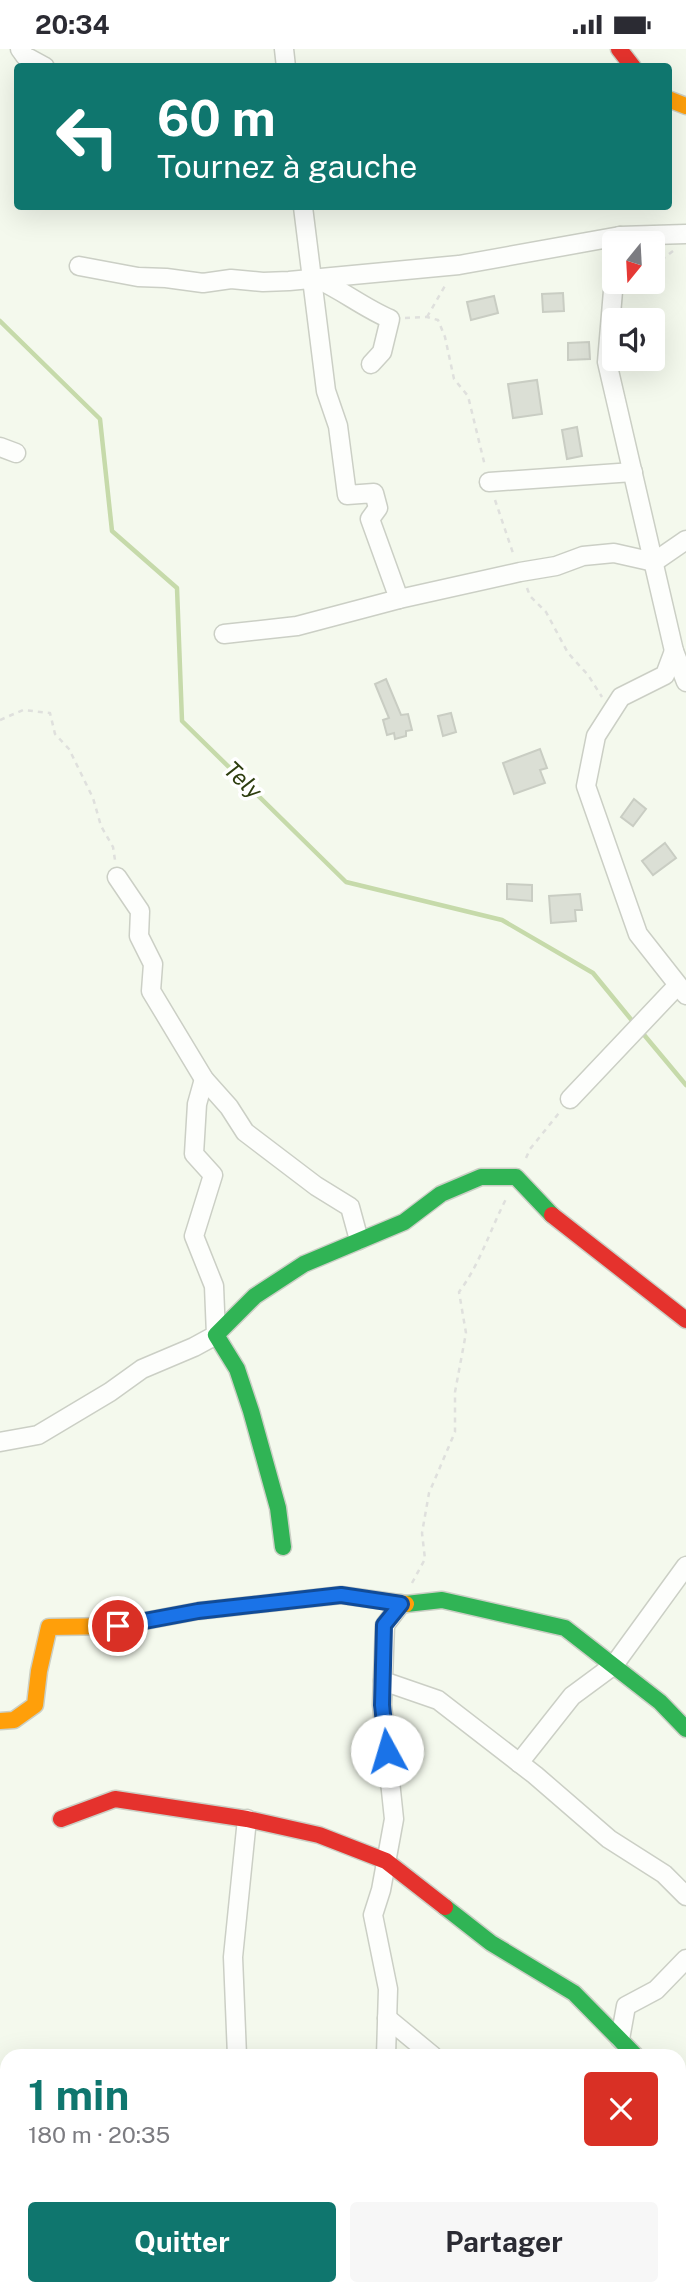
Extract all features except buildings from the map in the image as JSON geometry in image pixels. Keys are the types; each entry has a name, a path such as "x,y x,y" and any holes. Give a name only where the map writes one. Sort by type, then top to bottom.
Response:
{"street":[{"path":"20,49 25,56 38,63"},
{"path":"619,49 630,63"},
{"path":"303,210 326,391 338,426 347,495 374,493 378,508 370,519 398,599"},
{"path":"79,266 138,277 203,283 231,279 263,282 459,265 602,243"},
{"path":"312,277 333,286 374,313 390,319 382,352 371,364"},
{"path":"613,294 607,362 674,651 686,682"},
{"path":"489,482 633,472"},
{"path":"224,634 297,626 398,599 556,566 583,556 614,552 654,562 686,540"},
{"path":"570,1099 682,991 638,935 586,786 596,736 621,697 665,675 674,651"},
{"path":"117,877 140,911 139,936 153,964 151,991 204,1079 229,1107 245,1132 316,1187 350,1207 359,1240"},
{"path":"204,1079 197,1104 194,1154 213,1175 194,1236 214,1286 216,1335 237,1369 251,1411 278,1508 283,1547"},
{"path":"0,1442 38,1435 110,1392 142,1369 216,1335 256,1296 304,1264 404,1222 441,1194 481,1177 516,1177 549,1212 686,1320"},
{"path":"519,1763 572,1696 614,1665 686,1566"},
{"path":"0,1721 14,1720 35,1705 49,1627 118,1626 198,1611 341,1595 401,1604 442,1600 565,1628 660,1702 686,1729"},
{"path":"386,2049 388,1989 373,1915 381,1890 394,1819 382,1705 384,1625 401,1604"},
{"path":"383,1681 438,1700 580,1812 608,1839 664,1874 686,1896"},
{"path":"61,1819 115,1798 247,1819 319,1835 386,1861 491,1943 574,1993 629,2049"},
{"path":"237,2049 233,1957 247,1819"},
{"path":"620,2039 626,2006 656,1990 686,1959"},
{"path":"387,2018 425,2049"}],"path":[{"path":"665,255 681,241"},
{"path":"427,317 459,265"},
{"path":"390,319 427,317 438,320 445,337 448,362 454,379 468,396 489,482 530,596 546,612 568,653 588,675 612,712"},
{"path":"0,720 23,710 50,713 55,734 69,749 93,798 101,826 113,847 117,877"},
{"path":"401,1604 425,1559 422,1533 429,1493 455,1432 455,1392 466,1333 459,1292 474,1271 490,1230 530,1149 570,1099"}],"waterway":[{"name":"Tely","path":"0,321 100,419 112,531 177,588 182,721 346,882 502,920 593,973 634,1023"},
{"name":"Tely","path":"640,1030 686,1085"}],"traffic: fast":[{"path":"283,1547 278,1508 251,1411 237,1369 216,1335 255,1296 304,1264 404,1222 441,1194 481,1177 516,1177 552,1215"},
{"path":"406,1604 442,1600 565,1628 660,1702 686,1729"},
{"path":"445,1907 491,1943 574,1993 629,2049"}],"traffic: slow":[{"path":"672,101 686,106"},
{"path":"0,1721 14,1720 35,1705 49,1627 118,1626 198,1611 341,1595 406,1604"}],"traffic: jam":[{"path":"619,49 630,63"},
{"path":"552,1215 686,1320"},
{"path":"61,1819 115,1799 247,1819 319,1835 386,1861 445,1907"}],"route":[{"path":"118,1626 198,1611 341,1595 401,1604 384,1625 382,1705 387,1751"}]}
